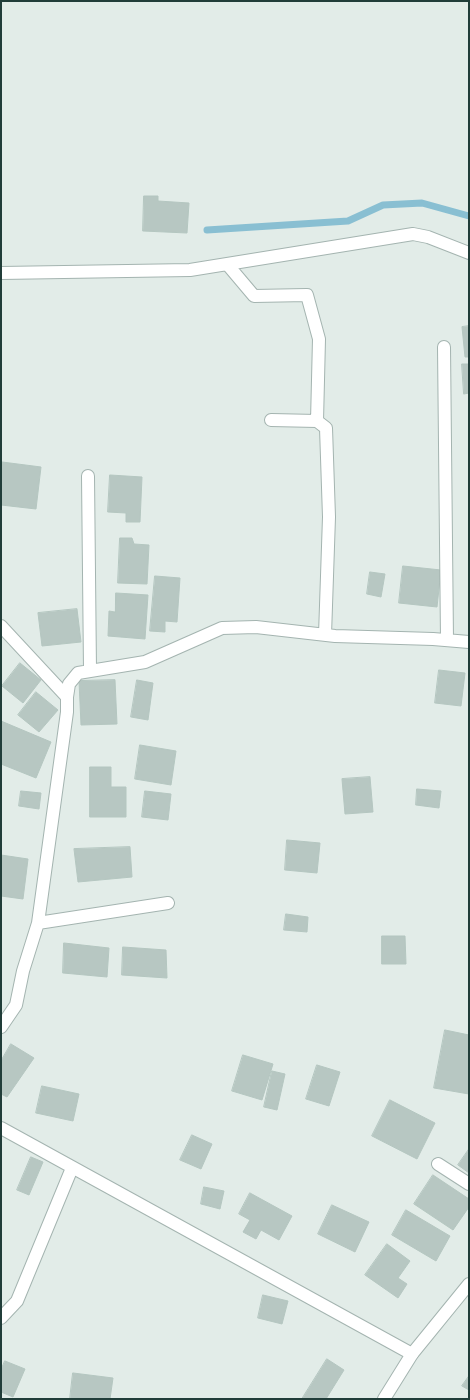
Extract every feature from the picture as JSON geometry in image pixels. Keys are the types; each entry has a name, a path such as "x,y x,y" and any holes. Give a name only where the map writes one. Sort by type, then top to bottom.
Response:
{"street":[{"path":"1,273 190,270 413,234 428,237 469,253"},
{"path":"227,264 254,296 307,295 319,339 317,421"},
{"path":"444,347 447,640"},
{"path":"272,420 317,421 326,428 329,517 325,635"},
{"path":"88,476 90,670"},
{"path":"1,626 67,697"},
{"path":"1,1027 16,1005 23,971 38,923 67,712 69,684 78,673 145,662 222,628 256,627 325,635 469,642"},
{"path":"38,923 168,903"},
{"path":"1,1128 412,1354"},
{"path":"438,1164 469,1184"},
{"path":"1,1318 17,1301 72,1168"},
{"path":"384,1399 412,1354 469,1284"}],"building":[{"path":"144,196 158,196 158,201 189,203 187,233 143,231"},
{"path":"469,326 469,357 465,357 462,327"},
{"path":"462,364 469,364 469,393 464,394"},
{"path":"2,462 41,467 36,509 1,505"},
{"path":"110,475 142,477 140,522 126,522 126,513 108,512"},
{"path":"120,538 132,538 134,544 149,545 147,584 118,583"},
{"path":"403,566 441,570 437,607 399,603"},
{"path":"370,572 385,574 381,597 367,594"},
{"path":"155,576 180,578 177,622 165,621 165,632 150,631"},
{"path":"116,593 148,595 145,639 108,636 109,611 115,612"},
{"path":"77,609 81,642 42,646 38,613"},
{"path":"20,663 41,680 23,703 2,686"},
{"path":"439,670 465,673 461,706 435,703"},
{"path":"115,680 117,724 81,725 79,681"},
{"path":"137,680 153,683 148,720 131,717"},
{"path":"36,692 58,710 39,732 18,715"},
{"path":"1,721 51,742 36,778 1,764"},
{"path":"140,745 176,751 171,785 135,779"},
{"path":"90,767 111,767 111,787 126,787 126,817 90,817"},
{"path":"370,777 373,812 345,814 342,779"},
{"path":"417,789 441,791 439,808 416,805"},
{"path":"21,791 41,793 39,809 19,806"},
{"path":"145,791 171,794 168,820 142,817"},
{"path":"287,840 320,843 317,873 285,870"},
{"path":"130,847 132,877 78,882 74,849"},
{"path":"1,855 28,859 23,899 1,896"},
{"path":"286,914 308,917 307,932 284,930"},
{"path":"382,936 405,936 406,964 382,964"},
{"path":"64,943 109,948 107,977 63,973"},
{"path":"123,947 166,950 167,978 122,975"},
{"path":"445,1030 469,1035 469,1094 434,1088"},
{"path":"11,1044 34,1058 7,1097 1,1094 1,1061"},
{"path":"243,1055 273,1064 262,1100 232,1091"},
{"path":"317,1065 340,1072 329,1106 306,1099"},
{"path":"272,1071 285,1074 277,1110 264,1107"},
{"path":"42,1086 79,1094 73,1121 36,1113"},
{"path":"390,1100 435,1123 417,1159 372,1136"},
{"path":"192,1135 212,1144 201,1169 180,1160"},
{"path":"469,1149 469,1173 458,1165"},
{"path":"31,1157 43,1162 29,1195 17,1190"},
{"path":"433,1175 469,1199 469,1207 453,1230 414,1204"},
{"path":"204,1187 224,1191 220,1209 201,1204"},
{"path":"250,1193 292,1216 279,1240 261,1230 256,1239 243,1232 250,1220 239,1214"},
{"path":"332,1205 369,1222 355,1252 318,1234"},
{"path":"406,1210 450,1236 436,1261 392,1235"},
{"path":"387,1244 410,1261 398,1278 407,1284 398,1298 365,1275"},
{"path":"263,1295 288,1301 282,1324 258,1318"},
{"path":"327,1359 344,1370 326,1399 302,1399"},
{"path":"5,1361 25,1369 13,1397 1,1392 1,1370"},
{"path":"73,1373 113,1378 110,1399 70,1399"},
{"path":"469,1376 469,1390 462,1386"}],"waterway":[{"path":"207,230 348,221 383,205 422,203 469,216"}]}
